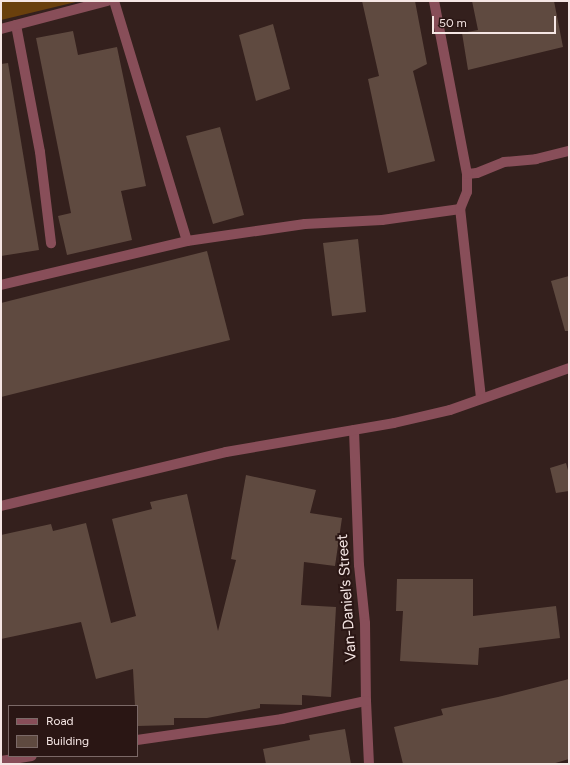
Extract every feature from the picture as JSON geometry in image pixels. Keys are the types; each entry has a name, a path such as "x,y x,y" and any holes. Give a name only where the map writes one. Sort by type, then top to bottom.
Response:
{"street":[{"path":"1,29 107,1"},
{"path":"114,1 186,241"},
{"path":"434,1 467,174 467,192 460,209 481,398"},
{"path":"16,25 40,152 51,243"},
{"path":"467,174 477,173 504,162 536,159 569,151"},
{"path":"1,285 186,241 305,224 382,220 460,209"},
{"path":"1,506 226,452 354,430 450,410 569,368"},
{"name":"Van-Daniel’s Street","path":"354,430 359,564 365,623 366,701 369,764"},
{"path":"138,740 282,719 366,701"},
{"path":"1,761 26,757"}],"shaded area":[{"path":"1,1 80,1 1,20"}],"building":[{"path":"362,1 415,1 427,64 413,71 435,161 388,173 368,79 379,76"},
{"path":"472,1 554,1 563,47 468,70 462,33 478,30"},
{"path":"273,24 290,89 256,101 239,35"},
{"path":"73,31 78,55 117,47 146,186 121,191 132,240 67,255 58,216 71,213 36,38"},
{"path":"8,63 39,250 1,256 1,64"},
{"path":"220,127 244,215 213,224 186,136"},
{"path":"358,239 366,312 332,316 323,243"},
{"path":"207,251 230,340 1,397 1,303"},
{"path":"569,276 569,331 565,331 551,281"},
{"path":"566,463 569,474 569,491 556,493 550,468"},
{"path":"246,475 316,490 310,513 342,518 335,566 304,562 301,605 336,607 331,697 302,695 302,705 260,704 260,708 207,718 174,718 174,725 138,726 138,705 135,705 133,669 96,679 81,622 1,639 1,535 51,524 53,531 86,523 111,623 136,616 112,519 152,509 150,502 187,494 218,631 236,560 231,559"},
{"path":"397,579 473,579 473,616 556,606 560,638 479,648 478,665 400,661 403,611 396,611"},
{"path":"569,679 569,759 552,764 403,764 394,727 443,715 441,709 498,697"},
{"path":"345,729 351,764 266,764 263,749 310,740 309,735"}]}
